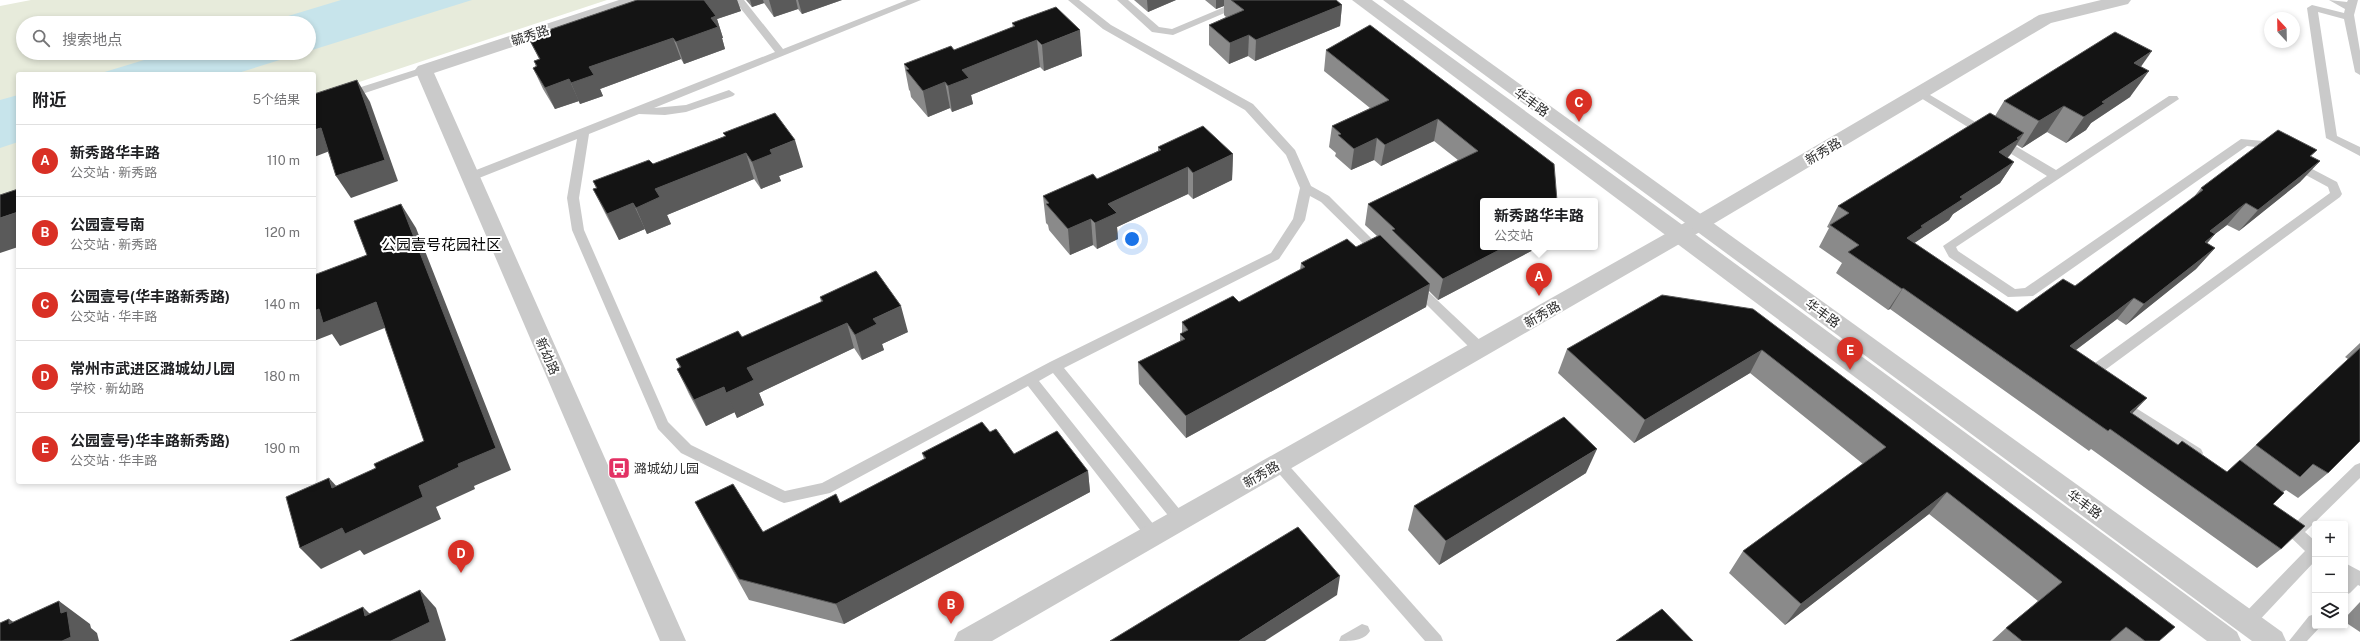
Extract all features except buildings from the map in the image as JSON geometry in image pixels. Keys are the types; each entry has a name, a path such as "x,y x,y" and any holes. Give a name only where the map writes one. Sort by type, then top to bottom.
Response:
{"street":[{"name":"毓秀路","path":"424,70 636,0"},
{"name":"华丰路","path":"1361,0 1691,229 2273,641"},
{"name":"华丰路","path":"1392,0 2228,641"},
{"name":"新秀路","path":"967,641 1691,229 2045,19 2122,0"},
{"name":"新幼路","path":"424,70 673,641"}],"lane":[{"path":"739,0 782,54"},
{"path":"470,177 583,134 916,0"},
{"path":"583,134 573,198 578,230 663,425 686,449 784,497 825,489 1055,366 1275,256 1299,220 1306,188 1291,153 1249,107 1107,27 1073,0"},
{"path":"1122,0 1156,30 1173,32 1250,0"},
{"path":"2334,0 2350,8"},
{"path":"2350,8 2312,8 2332,138 2360,152"},
{"path":"2350,8 2360,72"},
{"path":"316,105 424,70"},
{"path":"1920,93 2056,176"},
{"path":"640,110 660,113 685,110 729,94"},
{"path":"2173,99 1949,246 1953,254 2013,294 2028,293 2245,142 2259,144 2333,185 2336,194 2094,372 2108,395 2207,462"},
{"path":"1306,188 1325,199 1388,260"},
{"path":"1406,277 1480,349"},
{"path":"1055,366 1180,520"},
{"path":"1030,379 1153,535"},
{"path":"1279,464 1435,641"},
{"path":"2295,532 2360,469"},
{"path":"2274,514 2312,547"},
{"path":"2247,622 2312,553"},
{"path":"2297,641 2312,624"},
{"path":"1347,641 1362,631"}],"green space":[{"path":"31,0 607,0 316,96 316,72 16,72 16,194 0,199 0,6"}],"water":[{"path":"341,0 472,0 316,49 316,16 288,16"},
{"path":"144,60 280,60 241,72 105,72"},
{"path":"16,96 16,143 0,148 0,100"}],"place":[{"name":"公园壹号(华丰路新秀路)","path":"1579,122"},
{"name":"新秀路华丰路","path":"1539,296"},
{"name":"公园壹号)华丰路新秀路)","path":"1850,370"},
{"name":"潞城幼儿园","path":"619,468"},
{"name":"常州市武进区潞城幼儿园","path":"461,573"},
{"name":"公园壹号南","path":"951,624"}],"district":[{"name":"公园壹号花园社区","path":"441,245"}]}
